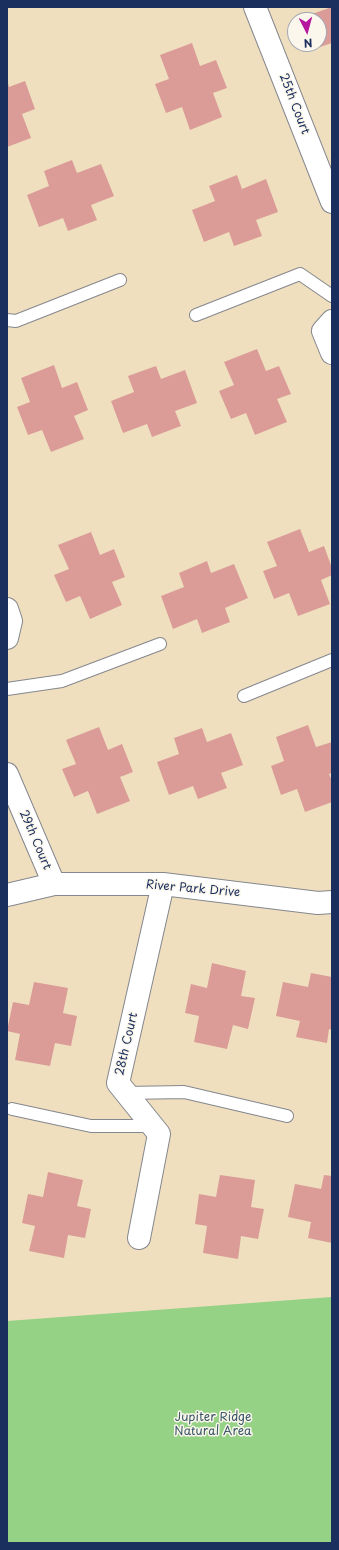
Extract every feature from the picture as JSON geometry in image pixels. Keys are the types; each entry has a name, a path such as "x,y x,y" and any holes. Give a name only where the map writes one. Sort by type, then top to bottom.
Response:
{"street":[{"name":"25th Court","path":"256,7 332,202"},
{"path":"332,321 323,331 332,353"},
{"path":"7,609 11,621 7,638"},
{"name":"29th Court","path":"7,774 54,884"},
{"name":"River Park Drive","path":"7,895 54,884 163,884 318,903 332,902"},
{"name":"28th Court","path":"139,1238 159,1134 118,1083 163,884"}],"lane":[{"path":"196,315 300,274 332,296"},
{"path":"7,320 16,321 120,280"},
{"path":"7,689 62,681 160,644"},
{"path":"244,696 332,660"},
{"path":"126,1093 184,1092 287,1116"},
{"path":"12,1108 91,1126 152,1126"}],"green space":[{"name":"Jupiter Ridge Natural Area","path":"332,1297 332,1543 7,1543 7,1321"}],"building":[{"path":"332,7 332,43 327,45 327,12 318,12"},
{"path":"192,43 200,66 216,60 227,88 213,93 222,117 190,130 182,107 166,113 155,84 169,79 160,55"},
{"path":"7,80 9,87 25,81 35,109 22,114 31,138 7,147"},
{"path":"72,160 77,173 101,164 114,196 91,205 97,220 68,231 63,218 39,227 27,195 49,186 44,171"},
{"path":"237,175 242,189 266,179 278,212 256,220 262,236 234,246 229,232 204,242 192,210 215,201 209,186"},
{"path":"257,349 266,371 279,366 291,394 277,399 287,422 255,435 246,413 231,419 219,391 234,385 224,362"},
{"path":"54,365 62,388 77,382 88,410 74,416 84,439 51,452 42,430 28,435 17,407 30,402 21,378"},
{"path":"156,366 161,379 185,370 197,403 175,411 181,426 152,437 147,424 123,433 111,401 134,392 128,376"},
{"path":"300,529 309,552 324,546 332,568 332,575 321,580 330,604 298,616 289,593 274,599 263,571 277,566 267,542"},
{"path":"91,532 100,555 114,549 125,577 112,582 122,605 90,619 80,596 66,602 54,575 69,569 58,545"},
{"path":"207,561 211,573 234,564 248,598 225,608 230,622 202,633 197,619 173,629 161,596 184,587 179,573"},
{"path":"308,725 316,747 332,742 332,773 329,774 332,781 332,802 305,812 297,789 281,795 271,766 284,761 276,737"},
{"path":"99,727 108,750 122,744 133,772 120,777 130,801 97,814 88,791 74,797 62,769 76,764 66,740"},
{"path":"202,728 207,742 231,733 243,765 221,773 227,788 198,799 193,786 169,795 157,762 179,754 174,738"},
{"path":"212,963 246,971 241,996 255,998 248,1029 233,1025 227,1049 194,1042 199,1016 185,1013 191,984 207,988"},
{"path":"311,973 332,977 332,1030 329,1029 327,1043 296,1037 300,1021 276,1016 283,982 308,987"},
{"path":"34,982 68,988 63,1013 77,1016 71,1046 55,1043 50,1066 15,1060 20,1034 7,1031 13,1002 29,1005"},
{"path":"48,1172 83,1180 77,1206 91,1209 85,1238 68,1235 64,1258 29,1251 35,1226 22,1223 28,1194 43,1197"},
{"path":"220,1175 255,1180 251,1207 264,1209 258,1239 241,1236 238,1259 203,1253 207,1226 195,1224 199,1194 216,1197"},
{"path":"324,1175 332,1176 332,1243 308,1238 311,1222 288,1217 295,1184 321,1189"}]}
